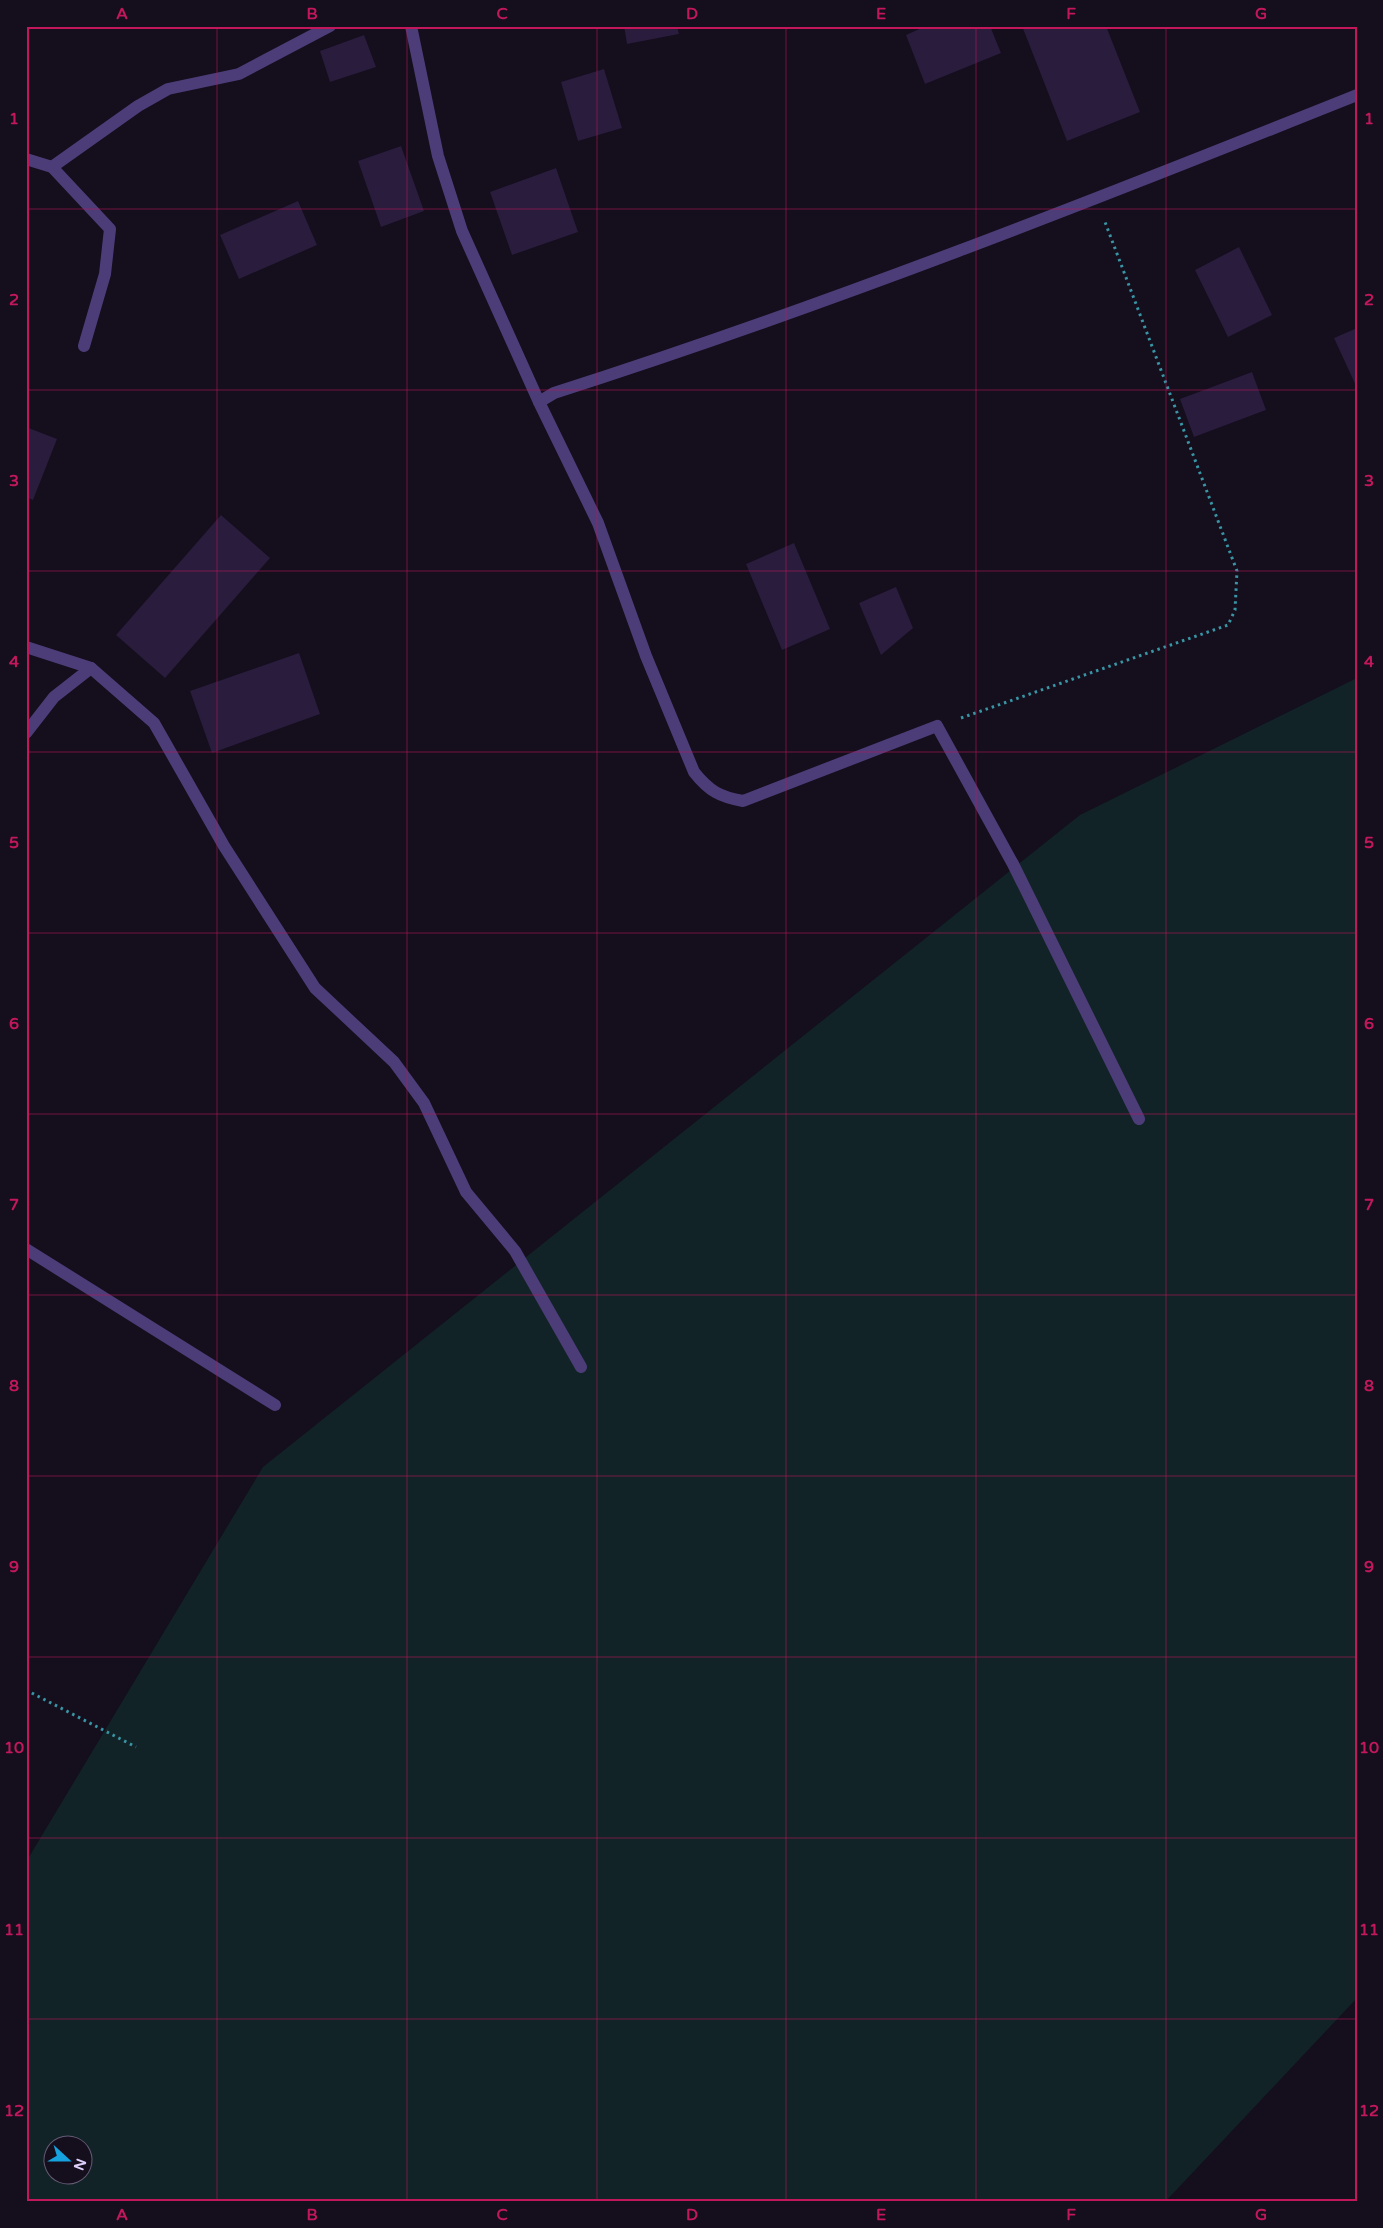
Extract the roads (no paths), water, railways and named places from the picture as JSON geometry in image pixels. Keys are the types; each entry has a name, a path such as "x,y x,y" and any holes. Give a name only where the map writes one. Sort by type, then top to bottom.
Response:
{"street":[{"path":"52,167 138,106 168,89 239,74 330,26"},
{"path":"411,26 438,156 462,231 539,402 598,523 646,656 694,772 705,786 725,798 743,801 937,726 1013,864 1139,1119"},
{"path":"539,402 554,393 817,303 1097,199 1357,95"},
{"path":"26,159 52,167 110,229 105,274 84,346"},
{"path":"26,647 91,668 154,723 224,846 315,988 394,1062 424,1103 466,1192 515,1251 581,1367"},
{"path":"26,733 54,697 91,668"},
{"path":"26,1249 276,1406"}]}
